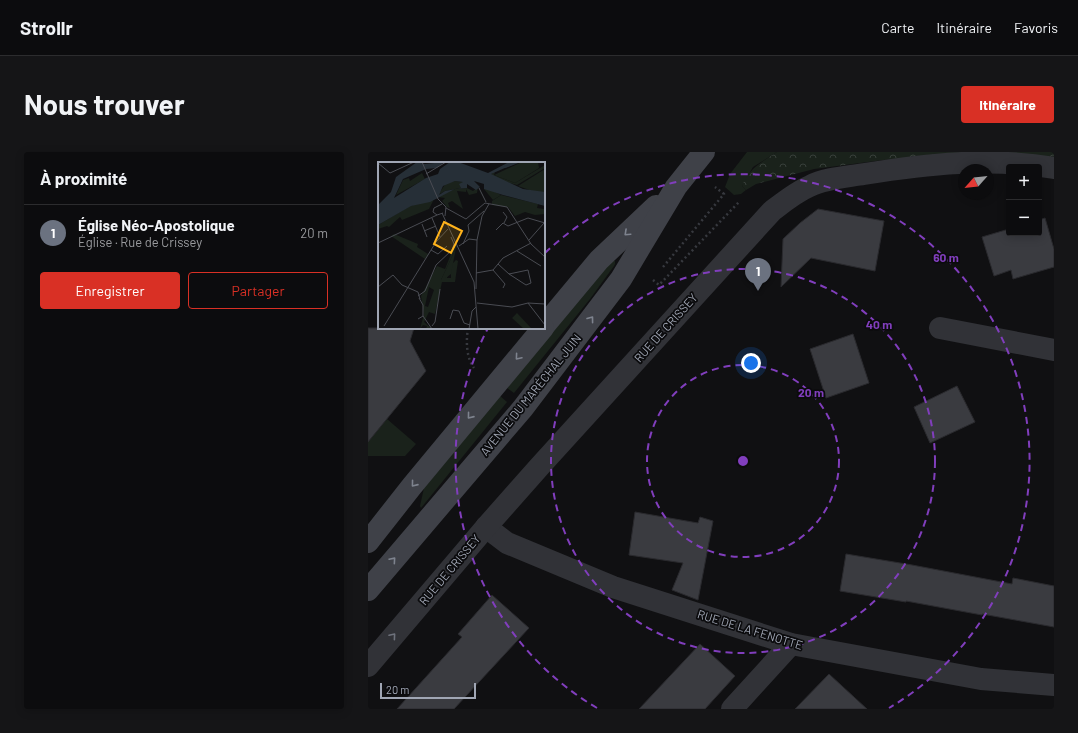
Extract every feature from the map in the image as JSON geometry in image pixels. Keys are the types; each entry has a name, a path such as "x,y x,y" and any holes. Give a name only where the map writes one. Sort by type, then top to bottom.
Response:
{"main road":[{"name":"AVENUE DU MARÉCHAL JUIN","path":"368,590 523,408 621,279 676,187 704,152"},
{"name":"AVENUE DU MARÉCHAL JUIN","path":"545,325 599,260 676,187"},
{"name":"AVENUE DU MARÉCHAL JUIN","path":"368,542 412,486 541,329"}],"street":[{"name":"RUE DE CRISSEY","path":"368,666 540,466 772,211 792,196 811,185 831,179 939,164 986,163 1035,165 1054,168"},
{"path":"940,328 1054,350"},
{"name":"RUE DE LA FENOTTE","path":"486,527 507,543 613,587 791,644 981,678 1054,685"},
{"path":"732,709 791,644"}],"path":[{"path":"663,267 724,194 715,187"},
{"path":"652,279 658,285 739,202 742,205"},
{"path":"468,329 466,339 468,355 473,367 477,370"}],"green space":[{"path":"747,152 777,152 753,167 742,186 746,190 741,194 734,195 725,187 730,174"},
{"path":"777,152 1054,152 1054,157 983,154 883,160 814,169 756,184 746,190 742,186 748,174 761,162"},
{"path":"615,261 614,266 590,299 514,393 507,388 609,263"},
{"path":"500,396 507,402 421,508 420,506 424,488"},
{"path":"387,419 416,444 405,456 368,456 368,442"}],"building":[{"path":"818,209 884,221 875,271 811,258 781,287 783,239"},
{"path":"1045,218 1054,249 1054,267 1013,279 1011,270 994,276 982,237 1006,230 1006,236 1042,236 1042,219"},
{"path":"368,328 414,329 410,341 426,371 368,442"},
{"path":"853,334 869,383 826,398 810,349"},
{"path":"957,386 975,422 930,443 914,407"},
{"path":"635,512 698,523 700,517 713,521 698,600 672,590 683,563 629,555"},
{"path":"846,554 1012,584 1013,578 1054,586 1054,627 840,591"},
{"path":"492,595 529,628 454,709 397,709 462,637 458,634"},
{"path":"700,644 735,676 705,709 639,709"},
{"path":"829,674 867,709 795,709"}],"place":[{"name":"Église Néo-Apostolique","path":"758,291"}]}
